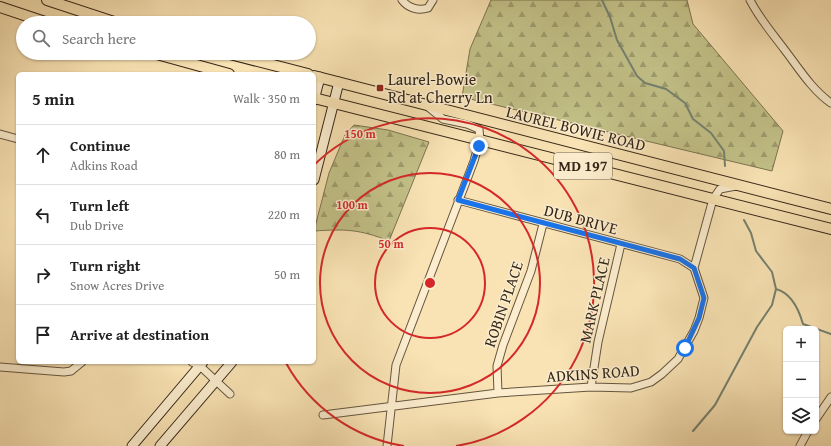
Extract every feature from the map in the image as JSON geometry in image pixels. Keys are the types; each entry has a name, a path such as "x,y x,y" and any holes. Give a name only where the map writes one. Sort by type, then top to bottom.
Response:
{"main road":[{"path":"47,0 96,16"},
{"path":"0,7 27,16"},
{"path":"178,60 222,72"},
{"path":"253,60 300,72"},
{"name":"LAUREL BOWIE ROAD","path":"317,76 831,209"},
{"path":"316,172 339,82"},
{"name":"MD 197","path":"316,99 831,229"},
{"path":"132,446 197,364"},
{"path":"160,446 230,364"}],"street":[{"path":"402,0 408,6 421,9 428,8 433,0"},
{"path":"750,0 759,16 797,66 821,95 831,103"},
{"path":"388,446 394,373 397,359 474,161 480,140 479,129 467,124 442,119 426,105"},
{"path":"0,134 16,138"},
{"path":"694,268 713,199 720,189 740,185"},
{"name":"DUB DRIVE","path":"458,200 543,224 680,259 694,268"},
{"name":"ROBIN PLACE","path":"498,394 497,366 503,345 531,271 543,224"},
{"name":"MARK PLACE","path":"591,387 598,342 622,244"},
{"name":"ADKINS ROAD","path":"323,415 498,394 591,387 631,388 644,385 662,374 678,359 694,331 704,298 694,268"},
{"path":"0,367 64,372 71,371 80,364"},
{"path":"199,364 230,394"},
{"path":"819,415 831,397"},
{"path":"800,446 806,434"}],"green space":[{"path":"491,0 687,0 693,24 783,131 772,171 462,97 470,49"},
{"path":"354,125 388,130 429,142 389,241 360,232 335,230 316,231 316,223 329,173 345,135"}],"waterway":[{"path":"602,0 610,17 617,40 637,76 645,83 666,89 685,103 693,119 711,133 724,151 725,166"},
{"path":"744,220 751,233 756,251 772,272 776,289 786,294 794,303 803,324 831,334"},
{"path":"693,431 715,405 757,327 772,305 776,289"}],"place":[{"name":"Laurel-Bowie Rd at Cherry Ln","path":"380,88"}],"route":[{"path":"479,146 458,200 543,224 680,259 694,268 701,285 704,298 699,318 685,348"}]}
